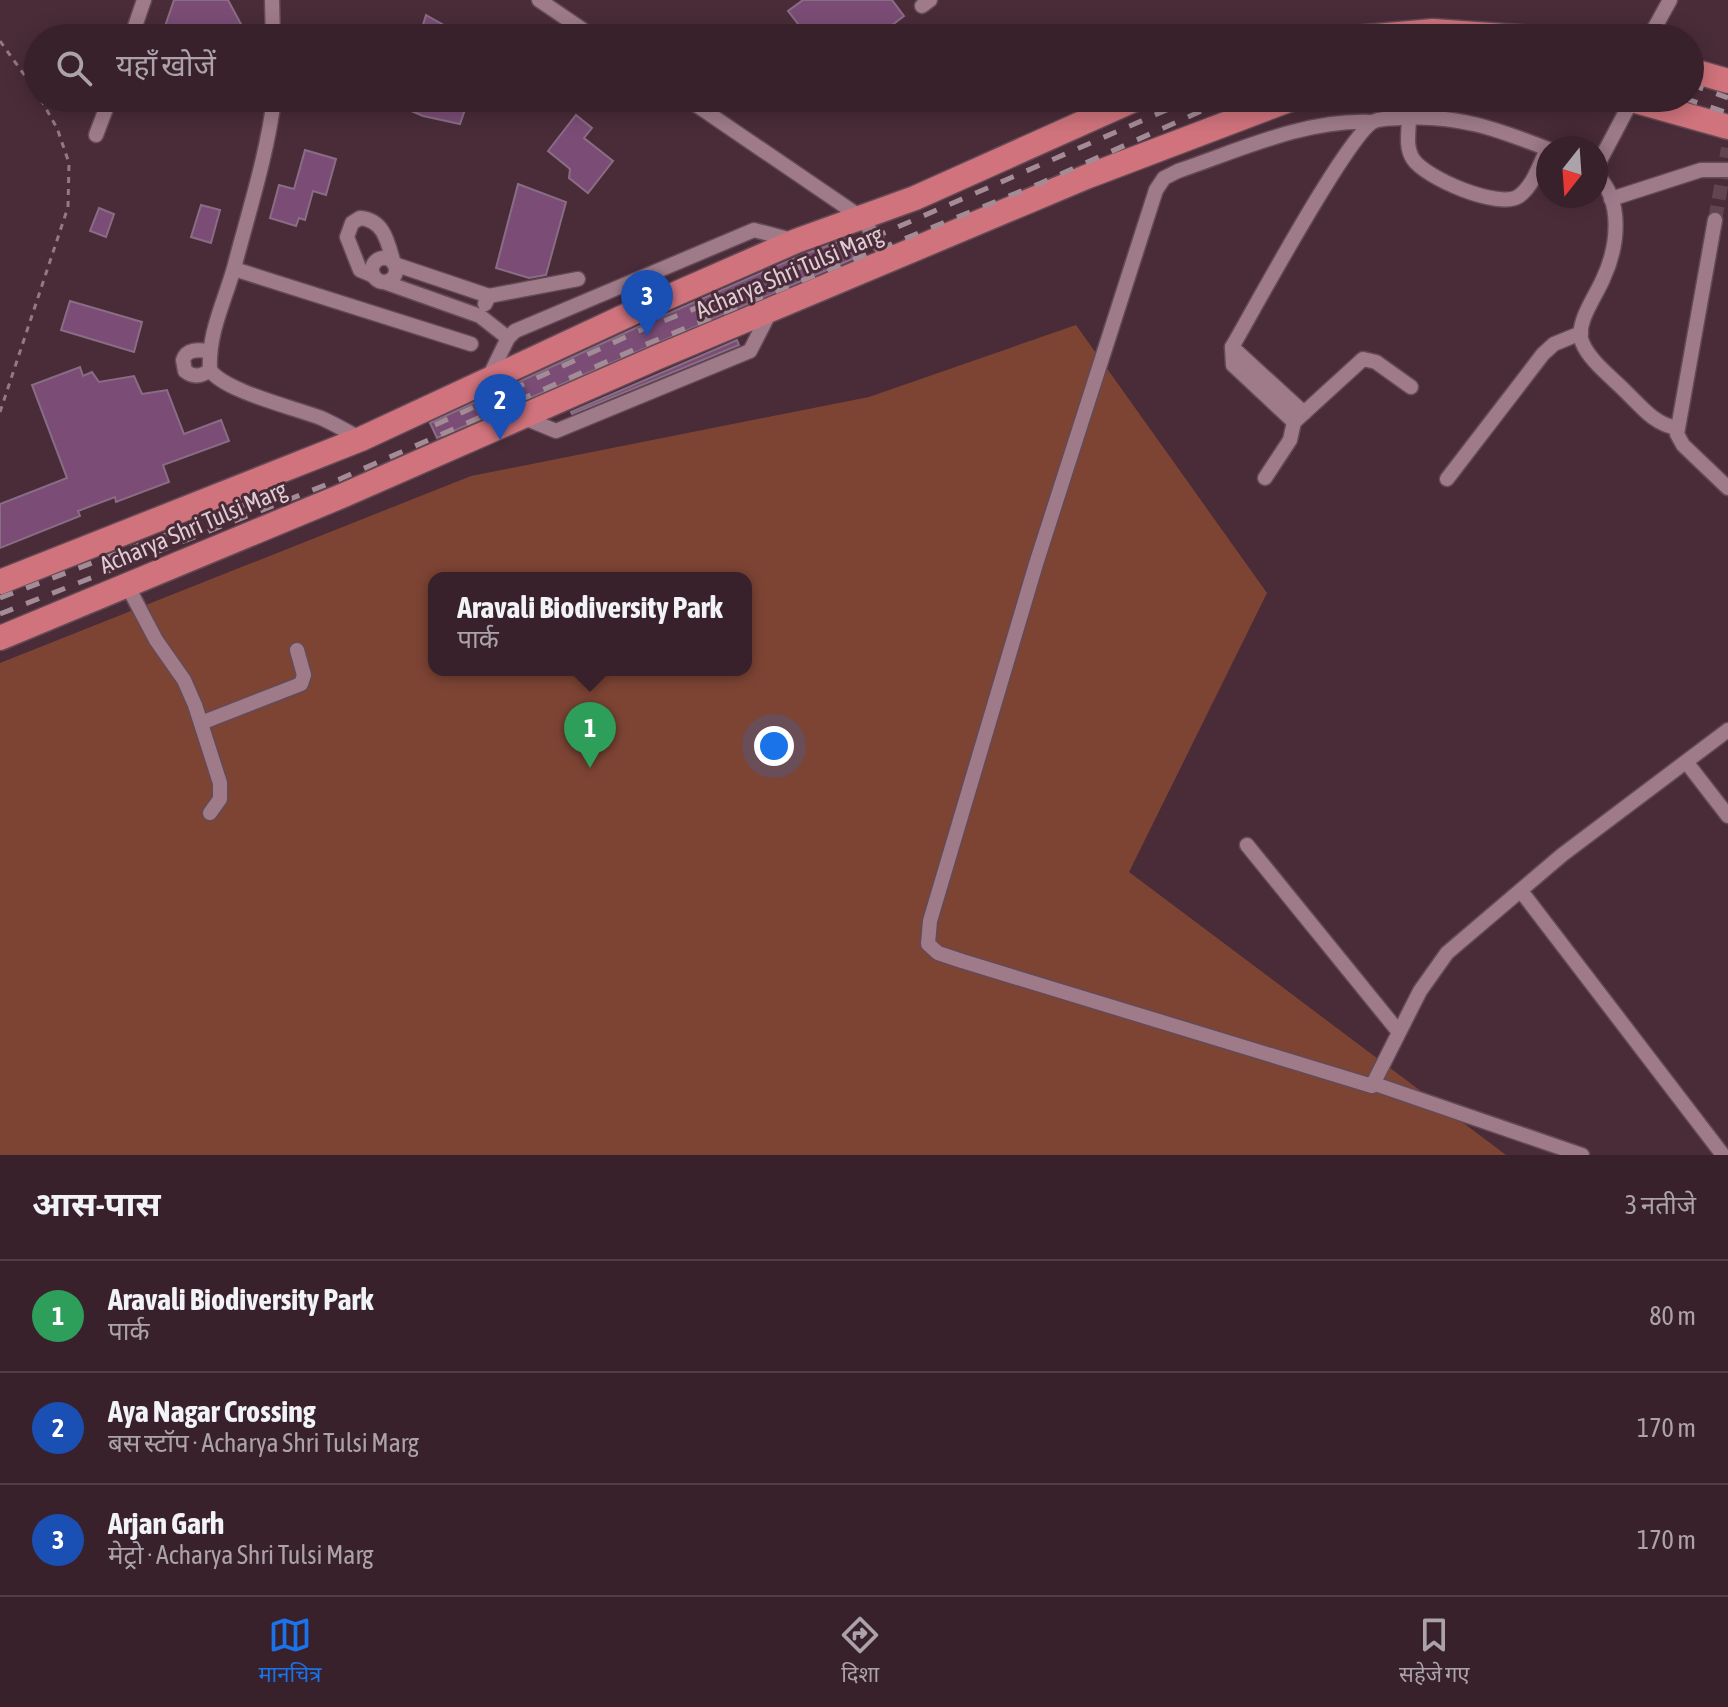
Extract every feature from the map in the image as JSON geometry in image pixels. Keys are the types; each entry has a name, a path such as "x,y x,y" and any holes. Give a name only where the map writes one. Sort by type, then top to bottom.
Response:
{"highway":[{"path":"1704,74 1728,81"},
{"name":"Acharya Shri Tulsi Marg","path":"0,582 361,439 796,241 915,198 1107,112"},
{"name":"Acharya Shri Tulsi Marg","path":"0,638 344,495 771,309 1086,177 1257,112"},
{"path":"1674,112 1728,127"}],"street":[{"path":"136,24 144,0"},
{"path":"272,0 273,24"},
{"path":"539,0 558,6 579,24"},
{"path":"1657,24 1670,0"},
{"path":"96,135 105,112"},
{"path":"271,112 234,269 211,338 210,370 221,381 240,390 325,420 361,439"},
{"path":"707,112 862,218 890,261"},
{"path":"1608,144 1622,112"},
{"path":"1409,117 1408,147 1417,165 1435,178 1508,201 1521,195 1536,169"},
{"path":"1299,418 1233,365 1232,347 1359,134 1379,119 1441,118 1483,125 1536,145"},
{"path":"1372,122 1351,121 1300,130 1178,171 1159,183 1036,564 927,937 928,944 938,953 962,961 1369,1086 1375,1084 1582,1155"},
{"path":"1611,199 1688,173 1728,170"},
{"path":"1608,192 1616,223 1612,256 1581,333 1584,346 1654,419 1677,428"},
{"path":"379,279 394,276 394,264 385,234 377,223 360,218 352,223 347,237 360,270 379,279 480,316 508,338"},
{"path":"1715,220 1677,428 1683,445 1728,488"},
{"path":"488,379 508,338 515,331 754,230 796,241"},
{"path":"394,264 489,296 578,279"},
{"path":"234,269 471,344"},
{"path":"480,316 489,296"},
{"path":"1447,479 1543,354 1554,344 1581,333"},
{"path":"210,351 187,352 183,360 183,366 193,376 210,370"},
{"path":"1265,478 1290,440 1299,418 1363,359 1376,362 1411,387"},
{"path":"127,585 156,640 184,680 201,723 220,783 220,799 210,813"},
{"path":"201,723 301,684 304,675 297,650"},
{"path":"1375,1084 1398,1031 1440,961 1562,855 1728,730"},
{"path":"1687,763 1728,816"},
{"path":"1247,845 1398,1031"},
{"path":"1521,891 1723,1155"}],"path":[{"path":"0,41 24,75"},
{"path":"0,412 68,207 69,163 48,112"}],"shaded area":[{"path":"1076,325 1267,593 1129,872 1506,1155 0,1155 0,663 471,476 869,397"}],"building":[{"path":"174,0 228,0 241,24 166,24"},
{"path":"803,0 892,0 904,16 893,24 798,24 788,11"},
{"path":"426,15 442,24 423,24"},
{"path":"414,112 464,112 460,124"},
{"path":"576,115 592,128 584,138 613,161 588,193 569,178 570,169 548,151"},
{"path":"305,150 336,159 326,195 313,191 305,220 299,218 296,226 270,218 279,185 294,189"},
{"path":"518,184 566,202 546,275 529,278 496,268"},
{"path":"201,205 220,210 211,243 191,237"},
{"path":"99,208 114,214 106,237 90,231"},
{"path":"846,239 855,258 437,438 430,423 640,326"},
{"path":"70,301 142,322 134,352 61,330"},
{"path":"737,340 739,345 571,412"},
{"path":"80,367 83,376 92,372 99,382 134,376 142,394 167,390 184,434 221,420 229,441 163,465 169,482 116,502 115,497 78,511 80,516 0,548 0,504 67,478 32,385"}],"tunnel":[{"path":"1715,220 1728,148"}],"railway":[{"path":"1704,89 1728,98"},
{"path":"1704,105 1728,113"},
{"path":"435,425 643,329 861,243 1162,112"},
{"path":"0,614 333,482 649,343 1041,183 1199,112"},
{"path":"0,598 276,493"}],"place":[{"name":"Arjan Garh","path":"647,336"},
{"name":"Aya Nagar Crossing","path":"500,440"},
{"name":"Aravali Biodiversity Park","path":"590,768"}]}
